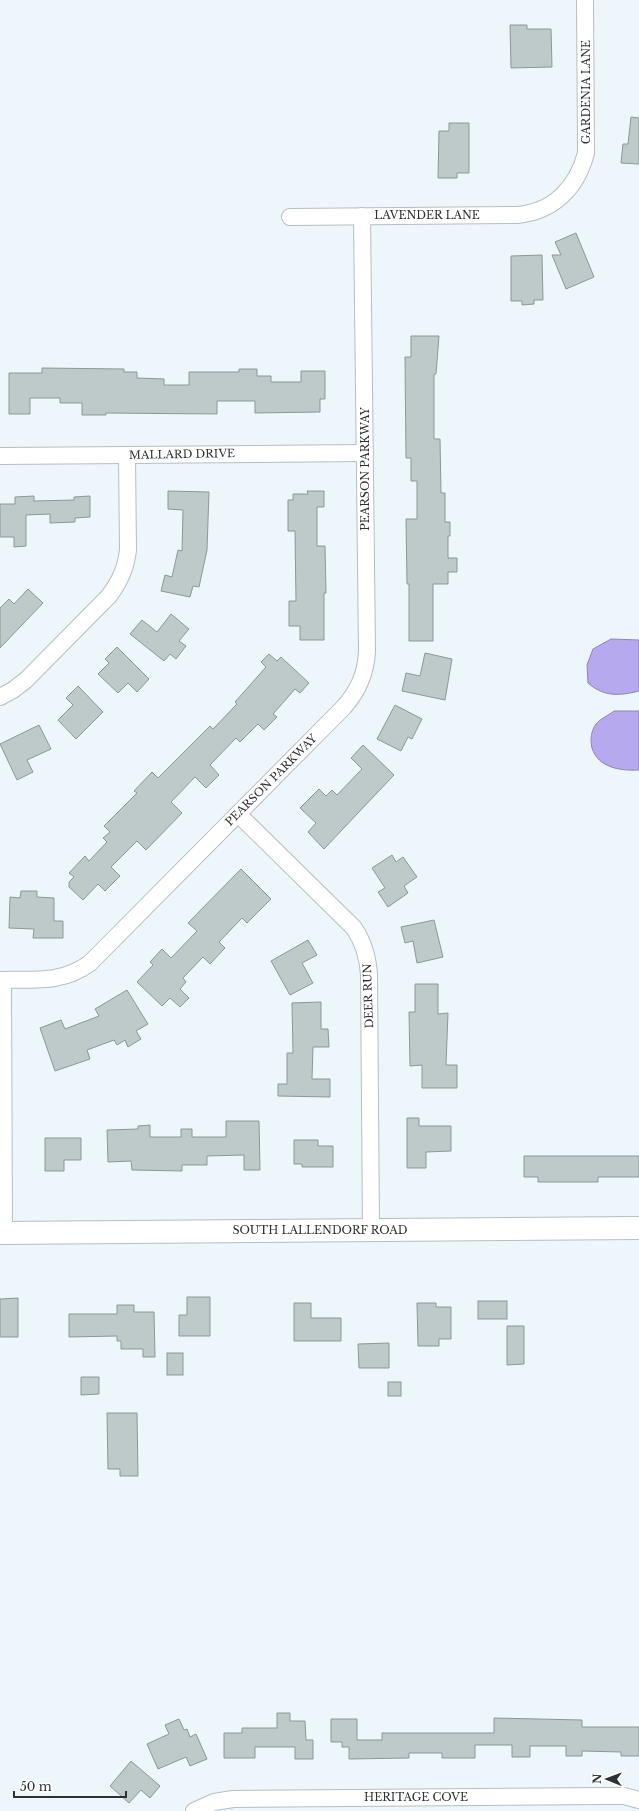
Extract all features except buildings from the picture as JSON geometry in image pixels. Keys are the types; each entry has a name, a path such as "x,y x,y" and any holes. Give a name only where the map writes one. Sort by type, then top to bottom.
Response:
{"street":[{"name":"GARDENIA LANE","path":"560,199 573,185 578,176 586,153 585,0"},
{"name":"LAVENDER LANE","path":"290,216 522,214 537,212 560,199"},
{"name":"PEARSON PARKWAY","path":"2,1233 1,980 60,978 75,973 95,959 350,700 363,677 366,668 367,651 362,216"},
{"name":"MALLARD DRIVE","path":"0,456 365,452"},
{"path":"0,697 13,690 26,680 109,596 120,580 126,563 128,550 127,455"},
{"name":"DEER RUN","path":"238,814 354,928 364,945 367,955 369,975 371,1230"},
{"name":"SOUTH LALLENDORF ROAD","path":"2,1233 639,1228"},
{"name":"HERITAGE COVE","path":"194,1811 214,1802 233,1799 619,1796 639,1800"}],"shaded area":[{"path":"611,639 639,640 639,691 625,694 612,694 600,691 588,683 587,665 593,649"},
{"path":"614,711 639,711 639,770 625,770 611,767 599,760 592,748 591,736 594,727 600,720"}]}
